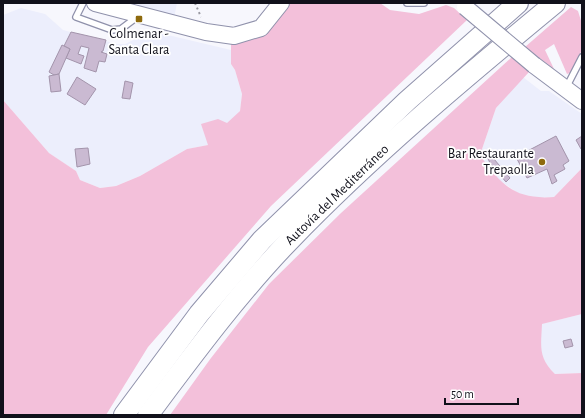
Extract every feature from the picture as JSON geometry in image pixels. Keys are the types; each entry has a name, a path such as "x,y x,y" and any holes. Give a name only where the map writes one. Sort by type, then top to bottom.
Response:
{"highway":[{"name":"Autovía del Mediterráneo","path":"124,415 199,314 262,240 407,101 518,3"},
{"name":"Autovía del Mediterráneo","path":"148,415 218,323 288,242 366,164 443,96 555,3"}],"main road":[{"path":"95,3 206,32 234,36 261,28 281,3"},
{"path":"463,5 534,65 582,101"}],"lane":[{"path":"83,3 76,17 112,30 121,30 139,15"},
{"path":"407,3 424,3"},
{"path":"566,88 582,57"}],"shaded area":[{"path":"137,3 177,3 174,18 139,7"},
{"path":"289,3 380,3 390,10 419,14 446,5 454,8 467,20 271,206 148,347 106,415 3,415 3,100 49,153 76,171 80,180 100,188 116,186 140,176 187,149 208,145 201,124 218,119 227,123 240,111 242,94 235,70 231,64 231,43 251,38 264,30"},
{"path":"571,7 578,11 582,24 582,50 570,73 567,74 554,44 545,50 554,69 525,47"},
{"path":"21,8 45,14 63,30 117,44 125,44 151,31 231,50 231,64 235,70 242,94 240,111 208,145 187,149 140,176 116,186 100,188 80,180 76,171 49,153 3,100 3,15"},
{"path":"512,57 529,72 496,108 480,155 502,182 519,193 529,196 554,197 582,168 582,314 542,324 541,345 543,357 555,374 582,373 582,415 170,415 211,358 269,284 341,213"},
{"path":"523,77 541,91 549,91 582,114 582,168 554,197 540,198 521,195 496,178 480,155 496,108"},
{"path":"582,314 582,373 555,374 546,365 540,352 541,324"}],"building":[{"path":"71,32 106,40 103,51 101,52 107,54 105,62 99,61 96,72 84,68 89,48 81,46 78,54 84,56 81,64 66,58 70,49 64,46"},
{"path":"62,45 70,49 59,74 54,75 49,72"},
{"path":"59,74 61,91 51,92 49,76"},
{"path":"77,77 96,89 85,105 67,94"},
{"path":"125,81 133,83 130,99 122,98"},
{"path":"556,136 569,161 563,165 565,169 554,175 557,181 552,184 547,169 527,178 516,157"},
{"path":"582,136 582,148 581,149 576,140"},
{"path":"88,148 90,164 77,167 75,149"},
{"path":"490,149 494,159 510,178 506,182 490,163 485,152"},
{"path":"571,339 573,346 565,348 563,341"}],"place":[{"name":"Colmenar - Santa Clara","path":"139,19"},
{"name":"Bar Restaurante Trepaolla","path":"542,162"}]}
